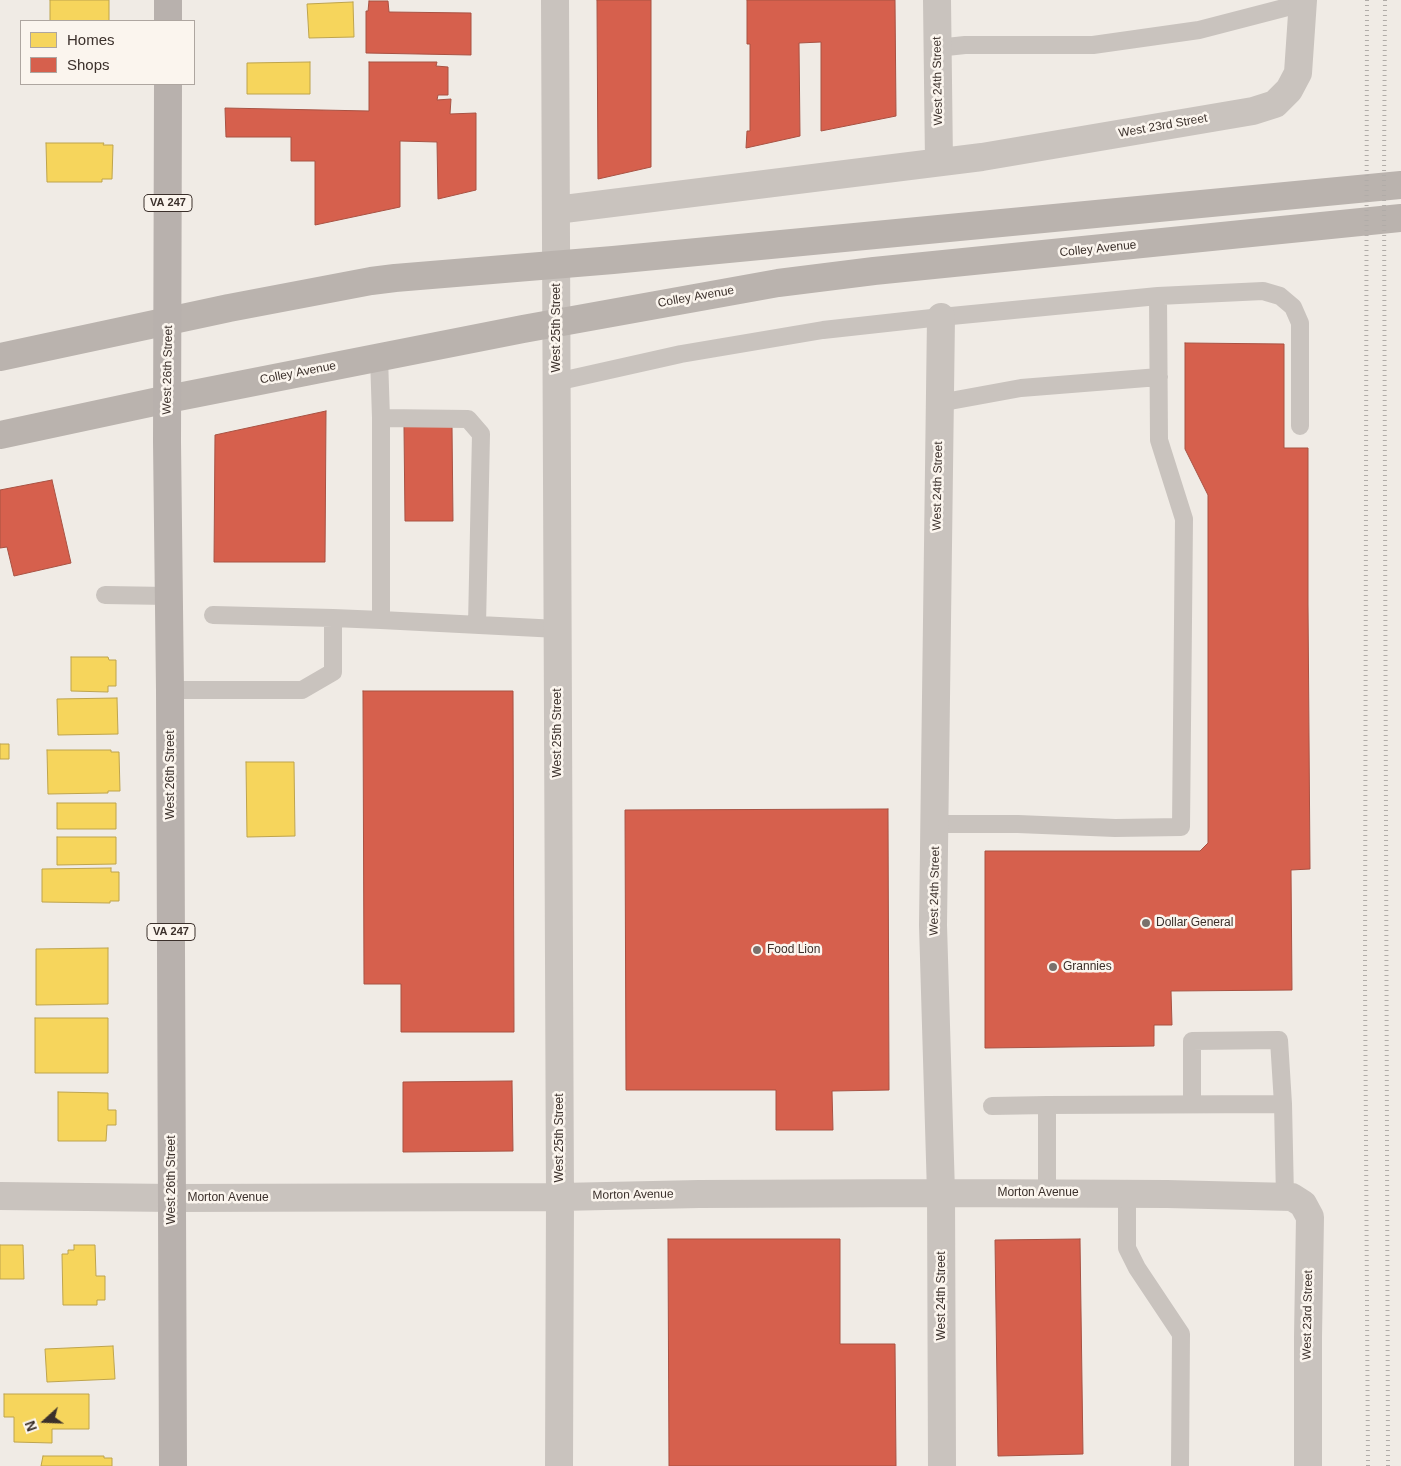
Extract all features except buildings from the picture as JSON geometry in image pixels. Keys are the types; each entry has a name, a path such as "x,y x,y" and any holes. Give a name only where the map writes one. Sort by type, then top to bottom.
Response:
{"main road":[{"path":"168,0 168,20"},
{"name":"West 26th Street","path":"168,85 168,596 173,1466"},
{"path":"0,357 371,281 1401,185"},
{"name":"Colley Avenue","path":"0,435 168,399 557,322 778,283 874,271 1401,218"}],"street":[{"name":"West 25th Street","path":"555,0 560,1196 559,1466"},
{"name":"West 24th Street","path":"937,0 939,162"},
{"name":"West 23rd Street","path":"556,210 989,156 1252,111 1274,104 1289,90 1298,73 1303,2"},
{"name":"West 24th Street","path":"941,317 934,925 941,1193 942,1466"},
{"name":"Morton Avenue","path":"0,1196 172,1198 1126,1193 1275,1197"},
{"name":"West 23rd Street","path":"1275,1197 1292,1198 1303,1204 1310,1217 1308,1466"}],"lane":[{"path":"938,48 1093,45 1199,30 1303,2"},
{"path":"556,382 681,354 804,333 941,317 1158,296 1263,291 1280,296 1293,307 1300,323 1300,426"},
{"path":"936,824 1018,824 1115,828 1181,826 1184,519 1159,440 1158,296"},
{"path":"379,357 381,418 381,620"},
{"path":"939,403 1021,388 1159,378"},
{"path":"381,418 468,419 481,434 477,625"},
{"path":"105,595 168,596"},
{"path":"213,615 333,618 558,629"},
{"path":"170,690 302,690 333,672 333,618"},
{"path":"1192,1104 1192,1041 1279,1040 1283,1104 1275,1197"},
{"path":"992,1106 1283,1104"},
{"path":"1047,1106 1047,1194"},
{"path":"1126,1193 1127,1248 1137,1268 1181,1334 1180,1466"}],"railway":[{"path":"1367,0 1365,978 1368,1466"},
{"path":"1385,0 1388,1466"}],"place":[{"name":"Dollar General","path":"1146,923"},
{"name":"Food Lion","path":"757,950"},
{"name":"Grannies","path":"1053,967"}]}
